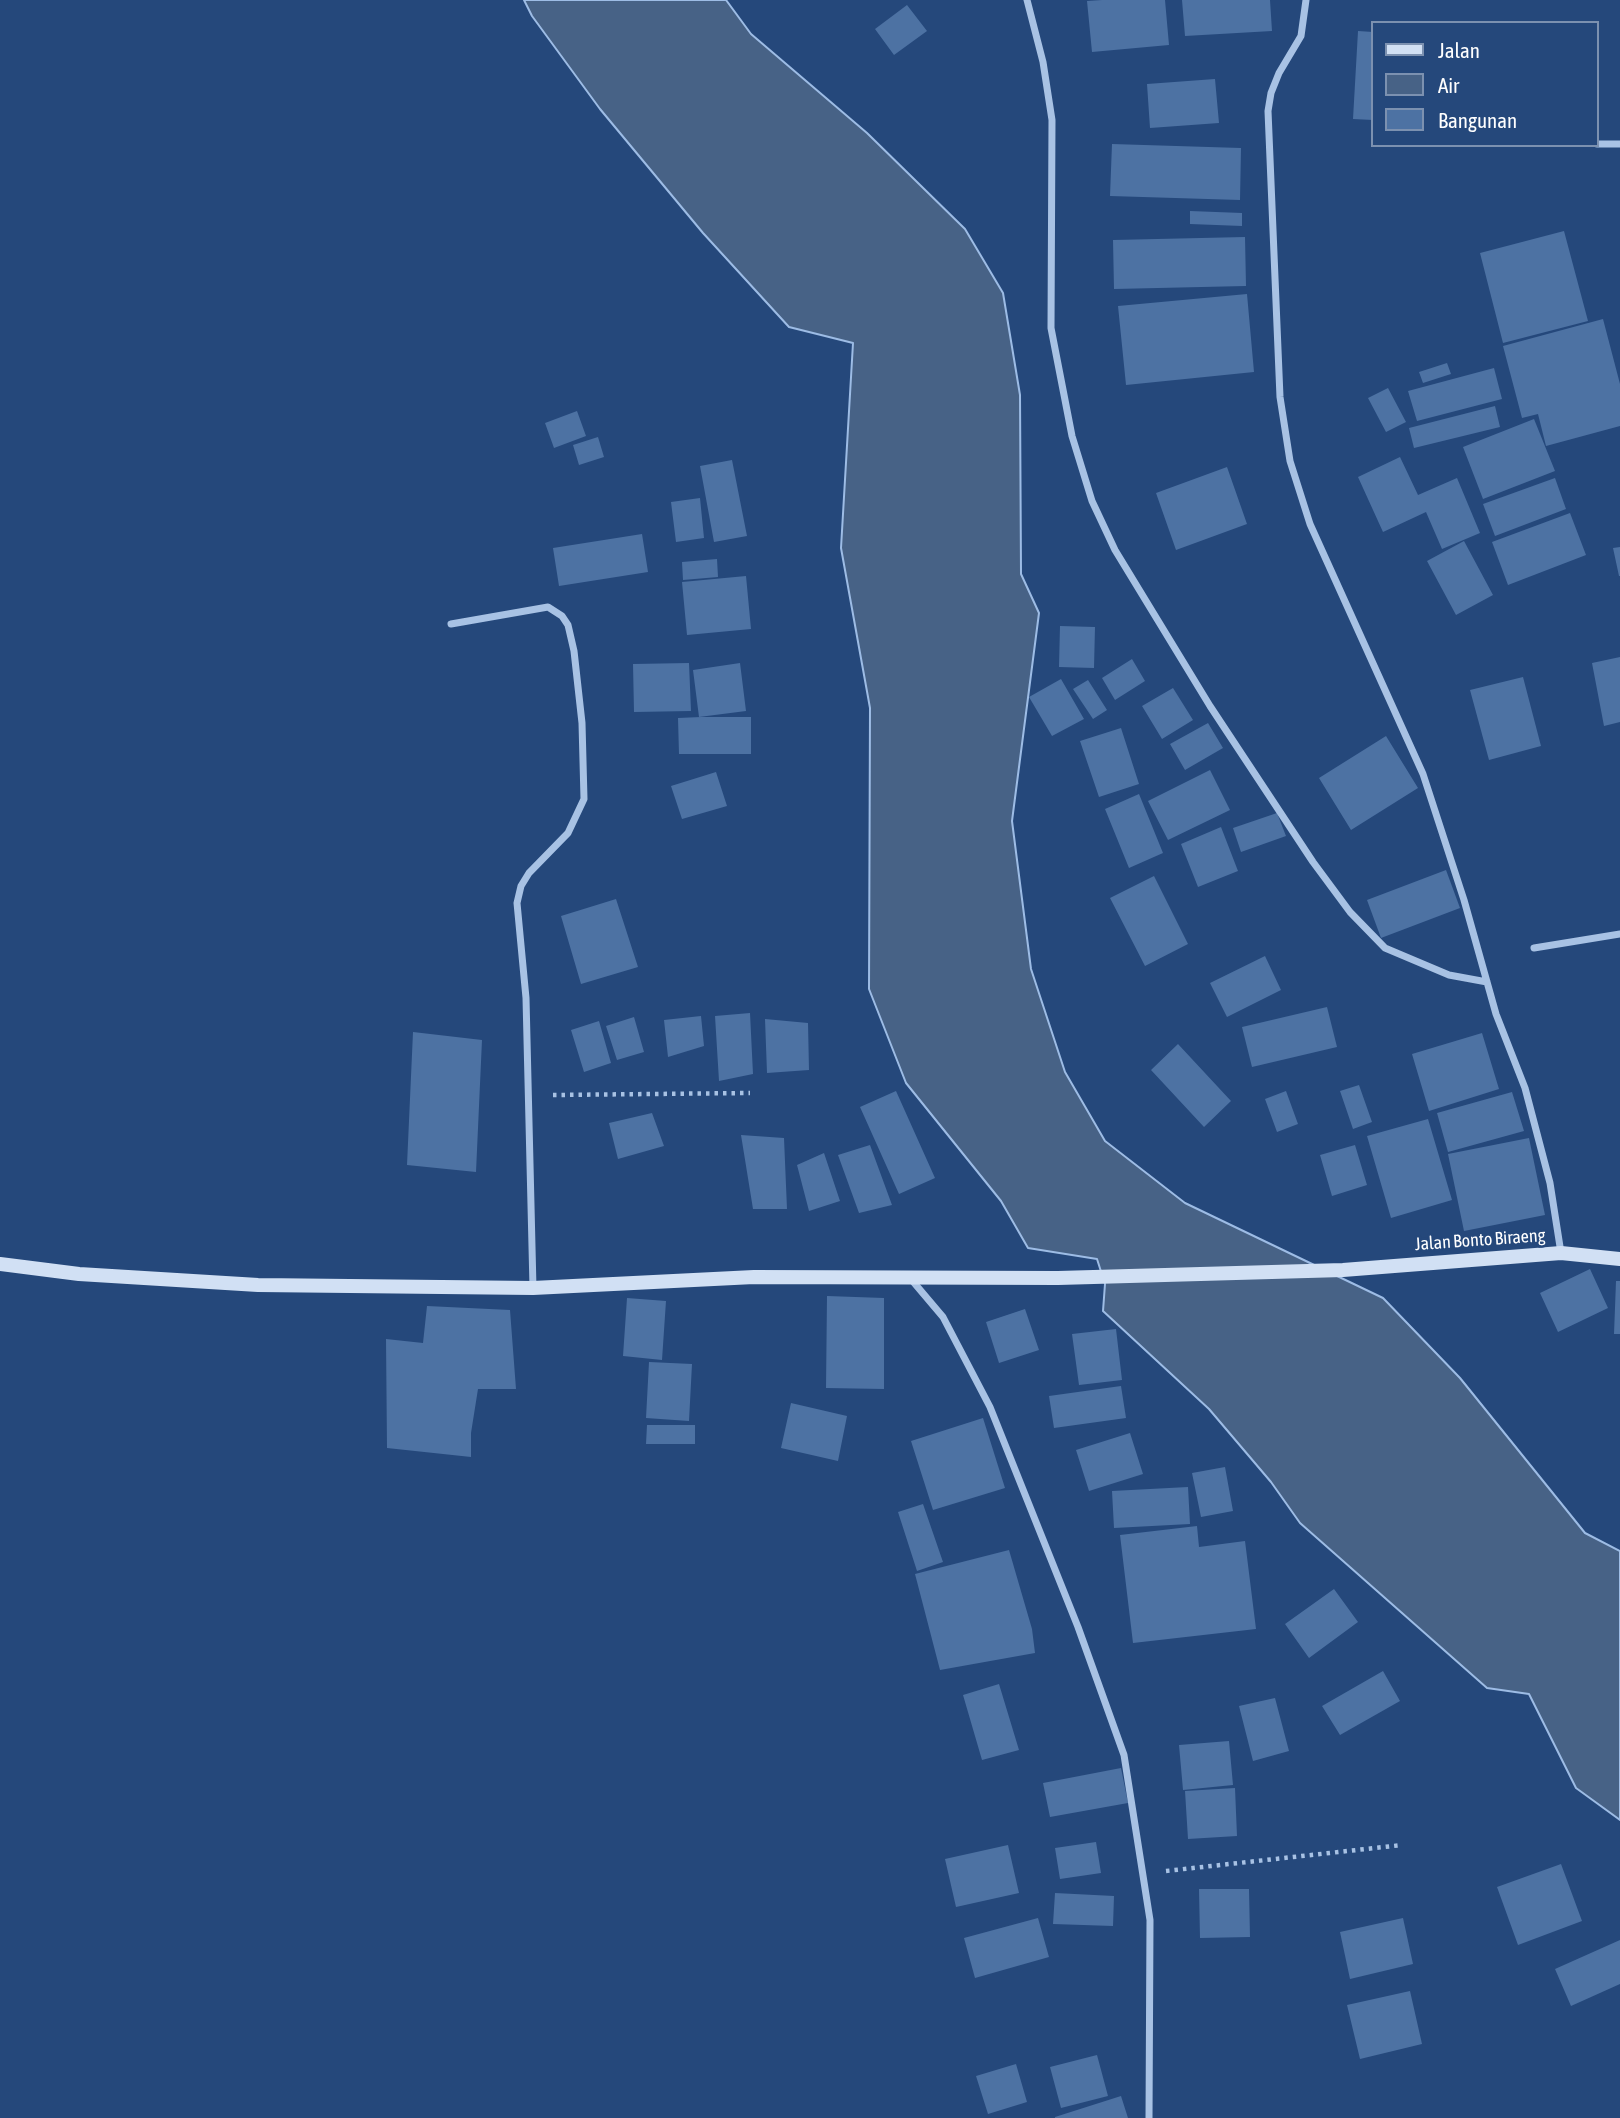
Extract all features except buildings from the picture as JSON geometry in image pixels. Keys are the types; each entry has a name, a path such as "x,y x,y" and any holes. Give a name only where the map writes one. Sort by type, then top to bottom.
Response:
{"street":[{"path":"1027,0 1043,62 1052,120 1051,328 1072,436 1091,501 1115,550 1210,706 1312,862 1350,912 1385,948 1449,975 1487,982"},
{"path":"1306,0 1301,36 1270,93 1268,111 1279,397 1290,461 1310,524 1423,774 1464,900 1487,982 1525,1088 1550,1183 1561,1253"},
{"path":"1599,144 1620,144"},
{"path":"451,624 548,607 562,616 568,625 574,651 584,748 584,799 575,822 558,847 529,873 521,886 517,903 526,998 533,1288"},
{"path":"1534,948 1620,934"},
{"name":"Jalan Bonto Biraeng","path":"0,1264 79,1274 258,1285 533,1288 754,1277 1058,1278 1343,1270 1561,1253 1620,1259"},
{"path":"909,1278 943,1317 990,1407 1073,1614 1124,1755 1150,1920 1149,2118"}],"path":[{"path":"528,1095 750,1093"},
{"path":"1144,1873 1402,1845"}],"water":[{"path":"524,0 726,0 751,34 867,133 965,229 1003,293 1020,395 1021,574 1039,613 1012,821 1031,969 1065,1072 1105,1141 1185,1203 1383,1298 1460,1378 1585,1533 1620,1551 1620,1820 1576,1788 1529,1694 1487,1688 1300,1523 1271,1482 1209,1409 1103,1311 1105,1284 1097,1259 1028,1248 1001,1201 906,1083 869,989 870,708 841,548 853,343 789,327 703,233 600,109 532,16"}]}
